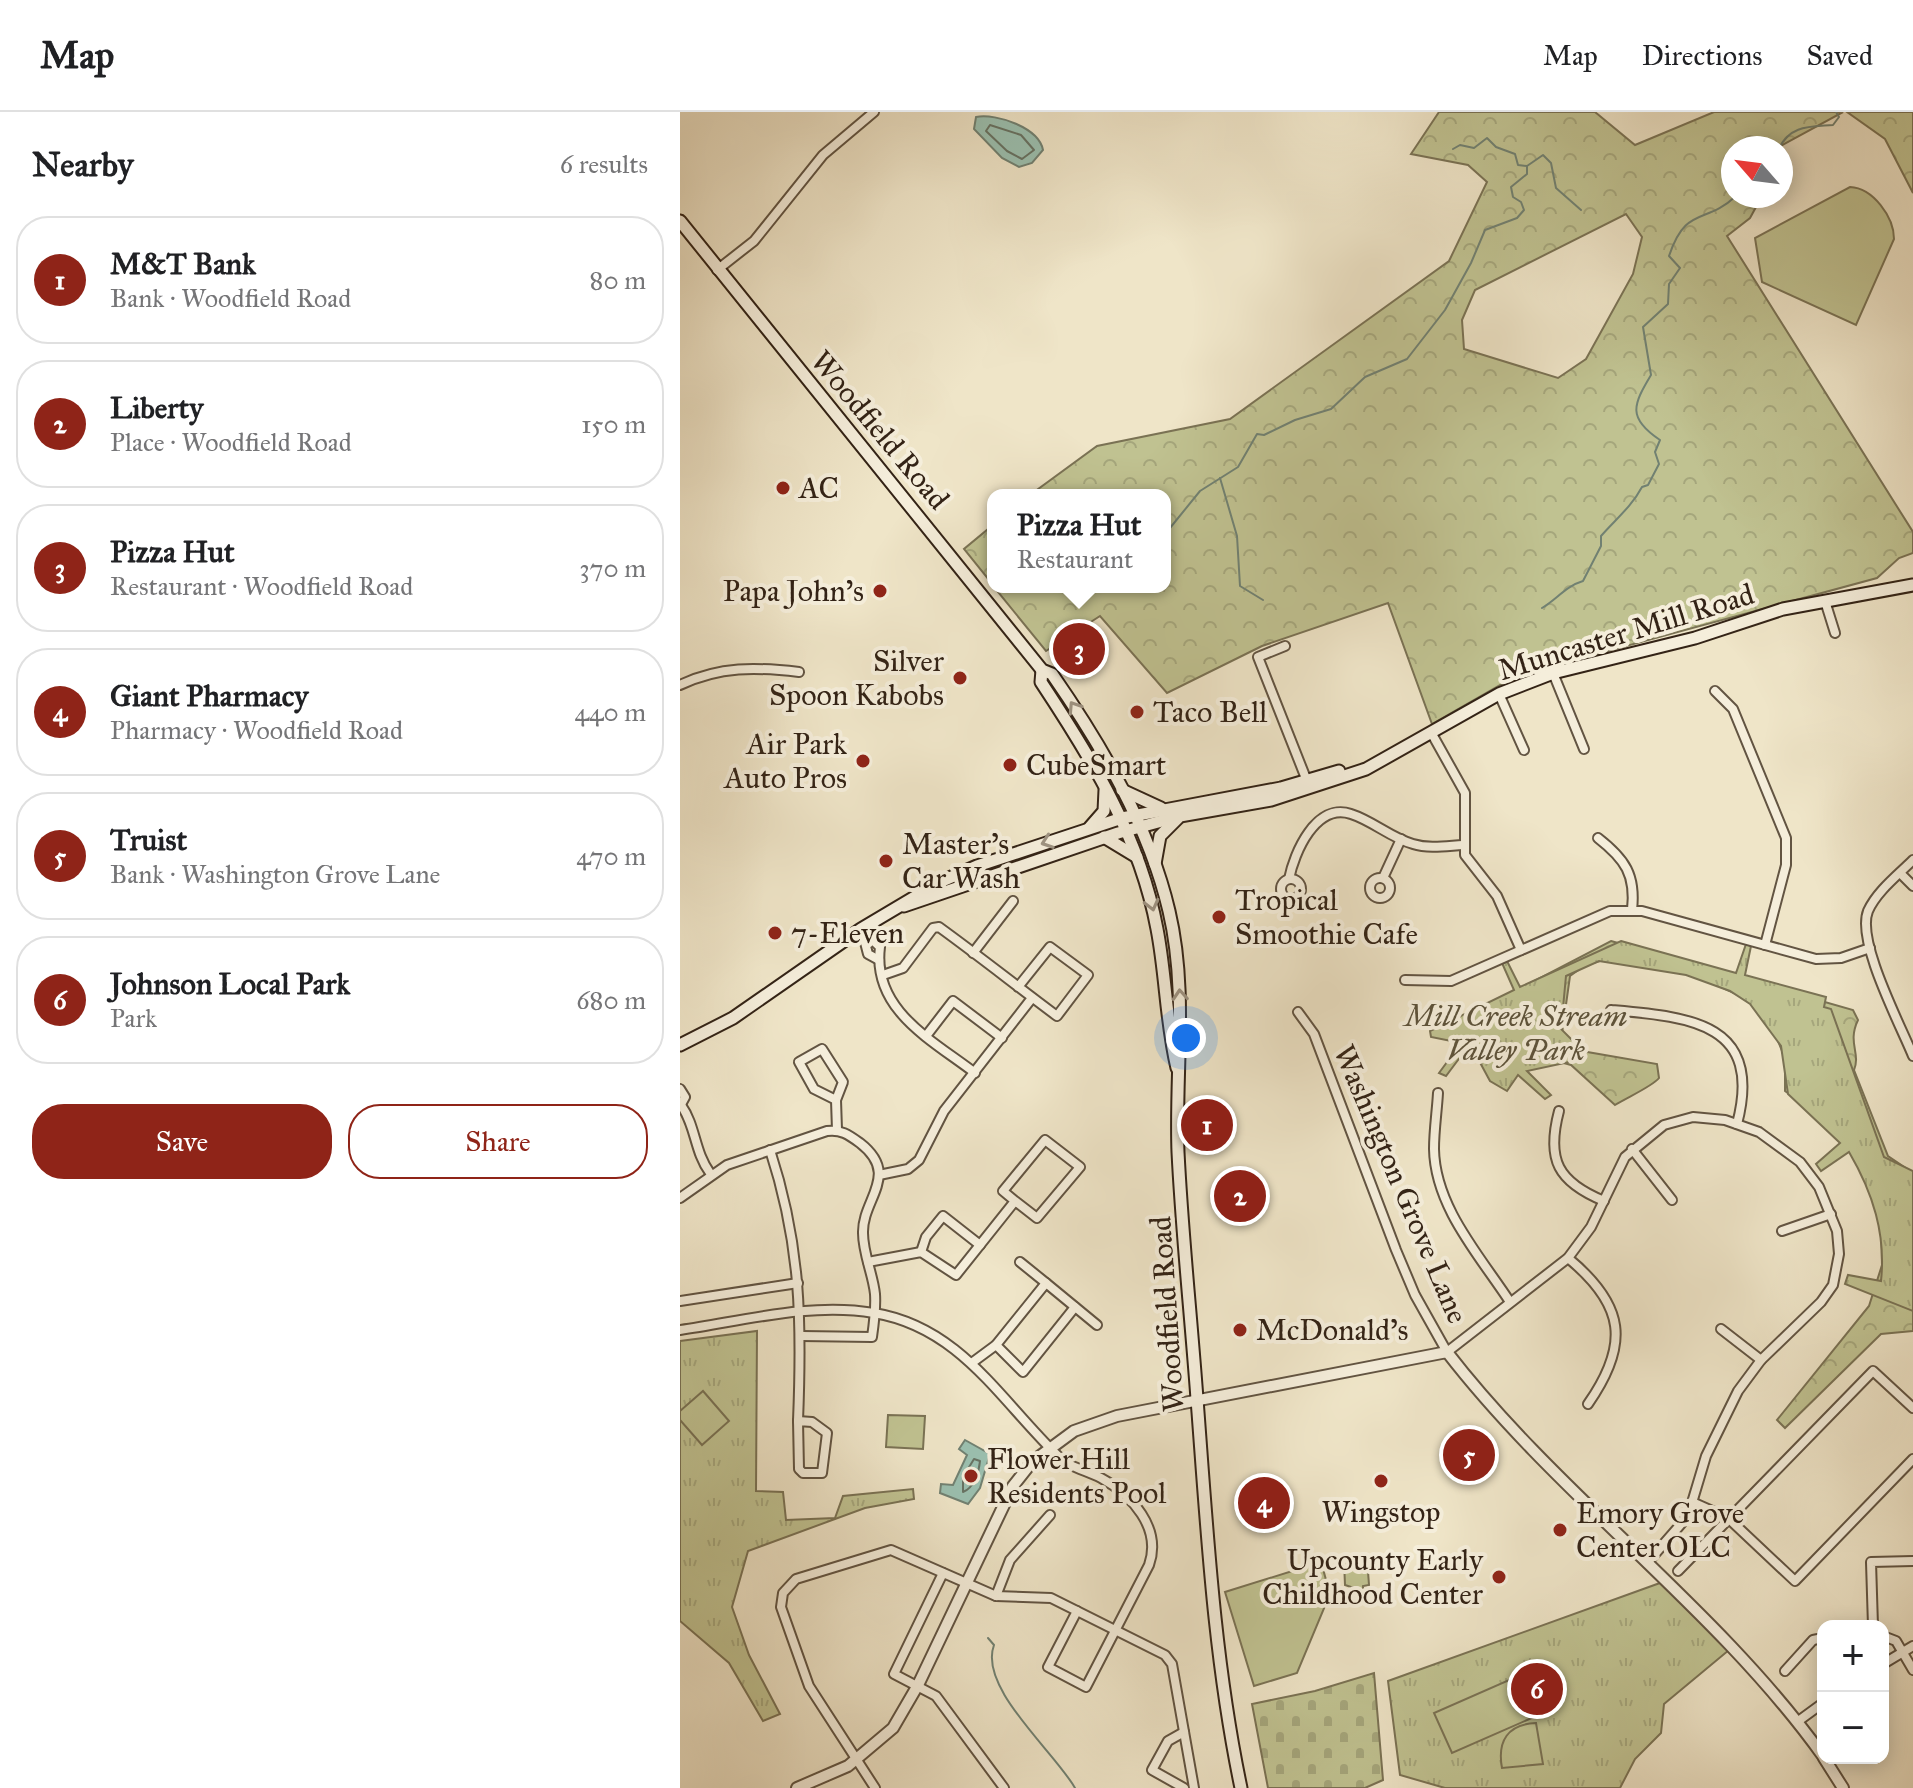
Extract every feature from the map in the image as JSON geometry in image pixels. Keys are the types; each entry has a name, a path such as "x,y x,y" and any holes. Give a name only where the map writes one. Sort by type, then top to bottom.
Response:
{"main road":[{"name":"Woodfield Road","path":"680,221 1042,670 1052,674 1065,692 1122,790 1128,817 1155,865 1169,912 1177,965 1182,1051 1178,1073"},
{"name":"Muncaster Mill Road","path":"904,906 1104,837 1180,816 1298,792 1366,769 1368,765 1432,734 1499,694 1553,673 1825,601 1913,585"},
{"name":"Woodfield Road","path":"1042,670 1041,682 1128,817"},
{"name":"Muncaster Mill Road","path":"904,906 952,877 1089,828 1161,808 1307,781 1365,762 1368,765"},
{"path":"1089,828 1104,811 1105,785"},
{"path":"1122,790 1161,808"},
{"path":"1155,865 1160,836 1180,816"},
{"name":"Woodfield Road","path":"1133,829 1137,857 1158,930 1178,1073 1178,1153 1216,1651 1241,1788"},
{"path":"1104,837 1137,857"},
{"path":"680,1045 733,1018 861,929 904,906"}],"street":[{"path":"717,270 754,241 823,155 874,112"},
{"path":"1825,601 1835,633"},
{"path":"1285,646 1258,657 1307,781"},
{"path":"680,685 697,677 743,667 799,672"},
{"path":"1553,673 1584,749"},
{"path":"1715,691 1733,709 1786,838 1786,865 1765,945"},
{"path":"1499,694 1524,750"},
{"path":"1432,734 1465,793 1463,845 1469,863 1497,896 1521,950"},
{"path":"1289,879 1295,858 1311,829 1335,813 1352,814 1401,839 1427,847 1463,845"},
{"path":"1598,838 1619,855 1630,870 1634,889 1632,910"},
{"path":"1383,878 1401,839"},
{"path":"1913,860 1874,900 1868,912 1865,935 1913,1056"},
{"path":"1900,873 1913,886"},
{"path":"973,953 1013,901"},
{"path":"1405,980 1451,981 1610,911 1632,910 1826,961 1870,948"},
{"path":"883,975 903,968 935,927 1057,1016 1088,975 1050,947 1018,987"},
{"path":"861,929 868,954 879,960 895,1011 975,1073"},
{"path":"879,1175 908,1169 919,1160 944,1111 1032,998"},
{"path":"926,1036 953,1001 1002,1038"},
{"path":"1611,1010 1681,1018 1724,1039 1732,1047 1744,1076 1745,1095 1737,1124"},
{"name":"Washington Grove Lane","path":"1298,1012 1314,1034 1415,1295 1447,1352 1564,1482 1749,1666 1817,1748"},
{"path":"836,1100 814,1089 799,1062 822,1049 843,1082 836,1100 837,1130"},
{"path":"680,1089 685,1097 681,1105 688,1115 698,1156 710,1173"},
{"path":"1438,1093 1434,1150 1443,1194 1453,1216 1510,1302"},
{"path":"1559,1111 1552,1148 1558,1165 1574,1186 1604,1201"},
{"path":"797,1788 860,1759 893,1728 918,1685 1013,1486 1049,1446 1092,1423 1447,1352 1510,1302 1545,1280 1568,1258 1591,1227 1619,1166 1632,1149 1651,1132 1679,1119 1707,1117 1759,1132 1800,1162 1819,1187 1831,1214 1839,1254 1833,1285 1821,1302 1761,1360 1719,1423 1679,1530 1647,1563"},
{"path":"680,1198 710,1173 770,1150 837,1130 864,1146 875,1160 879,1175 877,1193 862,1227 875,1293 872,1337 802,1336"},
{"path":"1045,1140 1080,1167 1037,1218 1015,1201 1003,1191 1045,1140"},
{"path":"1632,1149 1672,1200"},
{"path":"770,1150 785,1196 802,1312 798,1421 799,1469 803,1473 822,1473 827,1433 812,1422 798,1421"},
{"path":"868,1262 921,1252 956,1275 1015,1201"},
{"path":"1782,1231 1831,1214"},
{"path":"921,1252 926,1237 943,1216 980,1245"},
{"path":"1568,1258 1602,1290 1615,1320 1617,1345 1612,1364 1588,1404"},
{"path":"1020,1262 1097,1325"},
{"path":"680,1301 798,1283"},
{"path":"973,1362 996,1345 1046,1283"},
{"path":"996,1345 1023,1372 1075,1307"},
{"path":"680,1330 822,1308 875,1313 923,1329 973,1362 1067,1464 1113,1485 1140,1512 1151,1530 1154,1554 1086,1687 1048,1667 1077,1611"},
{"path":"1721,1329 1761,1360"},
{"path":"1678,1571 1873,1371 1913,1408"},
{"path":"1692,1502 1728,1518 1795,1581 1913,1459"},
{"path":"996,1596 1010,1560 1050,1515"},
{"path":"875,1788 860,1759 809,1686 782,1616 783,1593 796,1579 877,1551 899,1552 966,1584 1007,1599 1044,1596 1169,1658 1194,1788"},
{"path":"1873,1620 1871,1562 1913,1561"},
{"path":"943,1573 894,1674 936,1696 1004,1788"},
{"path":"1889,1638 1896,1641 1913,1670"},
{"path":"1785,1671 1817,1639"},
{"path":"1889,1660 1913,1646"},
{"path":"1797,1722 1817,1707"},
{"path":"1184,1732 1168,1741 1152,1770 1184,1788"},
{"name":"Washington Grove Lane","path":"1828,1764 1843,1788"}],"green space":[{"path":"1439,112 1595,112 1635,145 1714,112 1843,112 1793,139 1793,136 1721,136 1721,208 1755,208 1750,218 1727,236 1913,532 1913,553 1899,558 1877,578 1516,676 1432,724 1388,603 1262,646 1167,693 1100,616 1046,651 999,593 1171,593 1171,489 1038,489 1097,446 1230,419 1449,261 1487,182 1468,165 1411,154","holes":["1626,214 1642,237 1633,274 1586,359 1558,378 1464,349 1462,320 1475,290"]},
{"path":"1847,112 1913,112 1913,193 1885,139"},
{"path":"1850,187 1867,192 1881,205 1894,239 1856,325 1762,282 1755,238"},
{"path":"987,530 987,578 964,549"},
{"name":"Mill Creek Stream Valley Park","path":"1611,941 1853,1010 1858,1020 1854,1035 1854,1070 1888,1156 1913,1173 1913,1331 1881,1334 1785,1428 1777,1420 1869,1306 1882,1265 1881,1220 1854,1141 1785,1091 1785,1058 1771,1024 1751,1001 1691,973 1606,959 1584,966 1570,976 1562,1033 1576,1050 1657,1064 1659,1078 1651,1085 1615,1105 1571,1065 1553,1060 1498,1000"},
{"name":"Mill Creek Stream Valley Park","path":"1621,941 1736,973 1746,944 1751,946 1745,975 1826,997 1824,1007 1831,1009 1884,1157 1913,1171 1913,1311 1845,1284 1848,1275 1881,1281 1879,1230 1871,1198 1849,1152 1821,1171 1816,1164 1840,1143 1788,1094 1781,1046 1750,1004 1730,991 1686,975 1599,961 1566,976 1561,1029 1574,1042 1574,1061 1527,1071 1551,1095 1545,1099 1518,1075 1507,1091 1490,1081 1470,1044 1446,1076 1439,1073 1461,1043 1431,1037 1430,1031 1514,990 1502,963 1507,961 1520,987"},
{"path":"757,1331 756,1491 783,1492 786,1520 835,1518 843,1496 913,1489 914,1499 865,1508 748,1551 732,1607 749,1655 780,1714 763,1721 729,1663 680,1621 680,1341"},
{"path":"703,1391 729,1421 702,1445 680,1420 680,1411"},
{"path":"888,1415 925,1416 923,1449 886,1447"},
{"path":"1367,1558 1369,1585 1363,1586 1363,1591 1345,1585 1344,1561"},
{"path":"1321,1562 1330,1594 1297,1673 1254,1686 1225,1592"},
{"path":"1660,1583 1729,1650 1664,1704 1661,1733 1635,1759 1620,1788 1445,1788 1400,1775 1388,1681"},
{"path":"1374,1673 1383,1780 1365,1788 1268,1788 1252,1704 1315,1691"},
{"path":"1525,1673 1543,1713 1452,1753 1434,1713"},
{"path":"1536,1723 1543,1764 1502,1768 1501,1750 1507,1736 1518,1727"}],"water":[{"path":"976,117 995,117 1016,124 1034,135 1043,150 1032,163 1019,167 1002,158 974,129"},
{"path":"965,1440 990,1454 980,1488 968,1504 940,1493 941,1484 953,1485 967,1455 959,1449"}],"waterway":[{"path":"1788,136 1809,127 1833,125 1839,117 1836,112"},
{"path":"1453,149 1460,145 1474,148 1487,138 1496,147 1515,154 1518,165 1527,166 1543,155 1551,163 1556,188 1581,210"},
{"path":"1171,527 1200,491 1238,467 1257,434 1264,435 1295,420 1331,409 1365,377 1407,359 1445,310 1485,230 1517,218 1524,210 1521,202 1513,197 1511,187 1527,174 1527,166"},
{"path":"1542,608 1583,581 1601,546 1601,536 1642,487 1648,485 1659,464 1655,452 1660,440 1642,425 1636,410 1651,375 1643,327 1668,304 1669,284 1680,268 1669,256 1682,229 1689,222 1721,207"},
{"path":"1220,478 1237,536 1240,586 1263,600"},
{"path":"988,1638 994,1645 992,1662 997,1680 1007,1700 1075,1788"}],"place":[{"name":"AC","path":"783,488"},
{"name":"Papa John's","path":"880,591"},
{"name":"Pizza Hut","path":"1079,649"},
{"name":"Silver Spoon Kabobs","path":"960,678"},
{"name":"Taco Bell","path":"1137,712"},
{"name":"Air Park Auto Pros","path":"863,761"},
{"name":"CubeSmart","path":"1010,765"},
{"name":"Master's Car Wash","path":"886,861"},
{"name":"Tropical Smoothie Cafe","path":"1219,917"},
{"name":"7-Eleven","path":"775,933"},
{"name":"M&T Bank","path":"1207,1125"},
{"name":"Liberty","path":"1240,1196"},
{"name":"McDonald's","path":"1240,1330"},
{"name":"Truist","path":"1469,1455"},
{"name":"Flower Hill Residents Pool","path":"971,1476"},
{"name":"Wingstop","path":"1381,1481"},
{"name":"Giant Pharmacy","path":"1264,1503"},
{"name":"Emory Grove Center OLC","path":"1560,1530"},
{"name":"Upcounty Early Childhood Center","path":"1499,1577"},
{"name":"Johnson Local Park","path":"1537,1689"}]}
